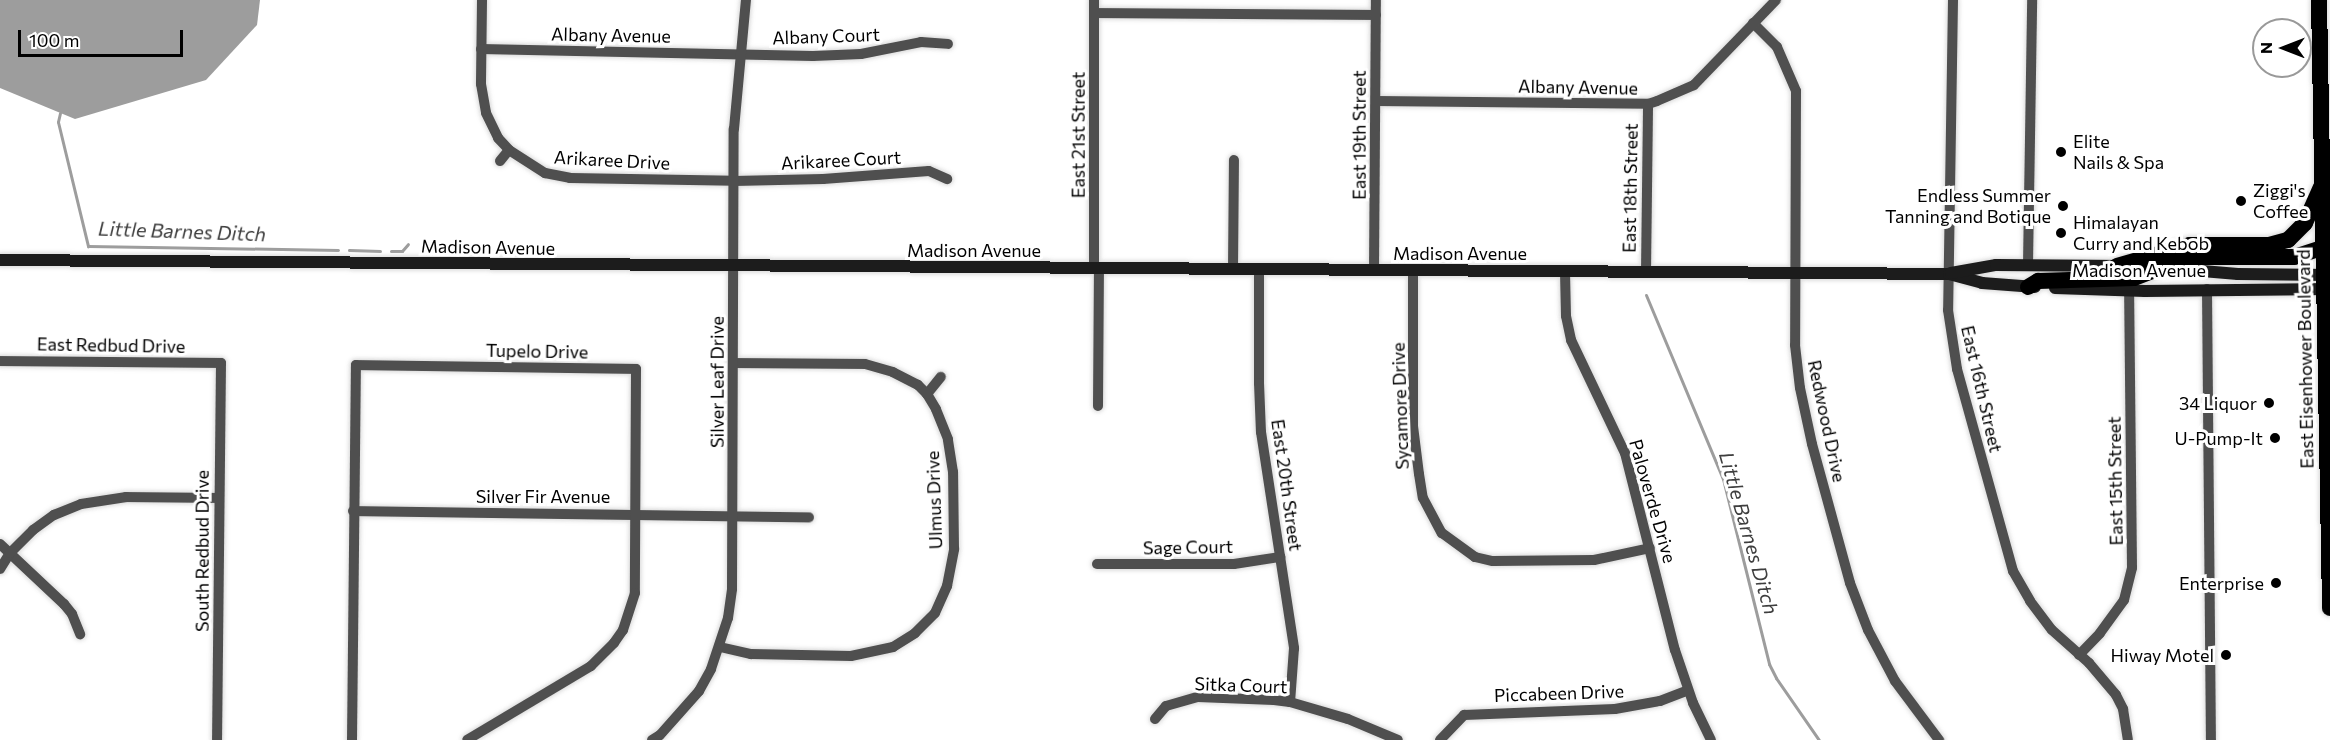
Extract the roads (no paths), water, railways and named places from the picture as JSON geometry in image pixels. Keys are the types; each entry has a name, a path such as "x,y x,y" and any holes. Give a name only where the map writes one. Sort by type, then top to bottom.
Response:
{"highway":[{"name":"East Eisenhower Boulevard","path":"2319,0 2322,186 2327,282 2330,608"},
{"path":"2117,266 2190,245 2269,244 2288,240 2305,224 2311,205 2322,186"},
{"path":"2028,287 2045,280 2134,278 2195,257 2283,258 2326,248"}],"main road":[{"name":"Madison Avenue","path":"0,261 1948,274 1981,266 2028,265 2163,268 2327,282"},
{"name":"Madison Avenue","path":"1948,274 1982,283 2129,291 2327,282"}],"street":[{"name":"Arikaree Drive","path":"482,0 483,102 498,138 509,150 534,167 559,176 734,181"},
{"name":"Silver Leaf Drive","path":"659,738 699,691 720,647 732,589 734,129 746,0"},
{"name":"East 21st Street","path":"1094,0 1098,406"},
{"name":"East 19th Street","path":"1374,271 1376,0"},
{"name":"Albany Avenue","path":"1376,101 1648,104 1694,85 1776,0"},
{"name":"East 16th Street","path":"1953,0 1948,310 1958,369 2013,571 2030,602 2052,630 2116,695 2123,710 2128,740"},
{"path":"2028,265 2032,0"},
{"path":"1094,13 1376,15"},
{"name":"Redwood Drive","path":"1753,23 1777,47 1796,91 1795,345 1800,388 1812,444 1850,583 1868,630 1895,681 1939,740"},
{"name":"Albany Court","path":"740,53 813,56 861,54 921,42 948,44"},
{"name":"Albany Avenue","path":"481,49 740,53"},
{"name":"East 18th Street","path":"1646,272 1648,104"},
{"path":"500,160 509,150"},
{"path":"1233,270 1234,160"},
{"name":"Arikaree Court","path":"734,181 823,179 929,171 947,179"},
{"name":"East 20th Street","path":"1259,270 1258,383 1262,432 1295,659 1290,702"},
{"name":"Sycamore Drive","path":"1413,271 1413,426 1423,498 1442,533 1475,557 1493,561 1594,560 1650,549"},
{"name":"Paloverde Drive","path":"1565,272 1566,316 1571,340 1626,453 1675,651 1688,690 1711,740"},
{"path":"2207,289 2211,740"},
{"name":"East 15th Street","path":"2079,655 2100,633 2124,600 2132,568 2129,291"},
{"name":"East Redbud Drive","path":"0,361 221,363"},
{"name":"South Redbud Drive","path":"218,740 221,363"},
{"path":"734,363 865,364 893,372 918,385 927,394 941,377"},
{"name":"Tupelo Drive","path":"352,740 356,365 636,369 635,593 623,630 614,643 591,666 467,740"},
{"name":"Ulmus Drive","path":"720,647 751,654 850,656 893,647 927,624 942,600 951,565 954,489 948,439 927,394"},
{"path":"0,568 9,553 54,515 81,504 126,497 219,498"},
{"name":"Silver Fir Avenue","path":"353,511 809,517"},
{"path":"0,544 64,604 72,614 80,634"},
{"name":"Sage Court","path":"1097,564 1234,564 1280,557"},
{"name":"Piccabeen Drive","path":"1440,740 1464,715 1616,709 1660,700 1688,690"},
{"name":"Sitka Court","path":"1155,719 1166,706 1198,698 1290,702 1348,718 1398,740"}],"waterway":[{"name":"Little Barnes Ditch","path":"60,113 58,122 88,246 338,250"},
{"name":"Little Barnes Ditch","path":"391,251 402,251 408,244"},
{"name":"Little Barnes Ditch","path":"349,250 380,251"},
{"name":"Little Barnes Ditch","path":"1646,295 1723,479 1769,664 1776,678 1819,740"}],"place":[{"name":"Elite Nails & Spa","path":"2061,152"},
{"name":"Ziggi's Coffee","path":"2241,201"},
{"name":"Endless Summer Tanning and Botique","path":"2063,206"},
{"name":"Himalayan Curry and Kebob","path":"2061,233"},
{"name":"34 Liquor","path":"2269,403"},
{"name":"U-Pump-It","path":"2275,438"},
{"name":"Enterprise","path":"2276,583"},
{"name":"Hiway Motel","path":"2226,655"}]}
